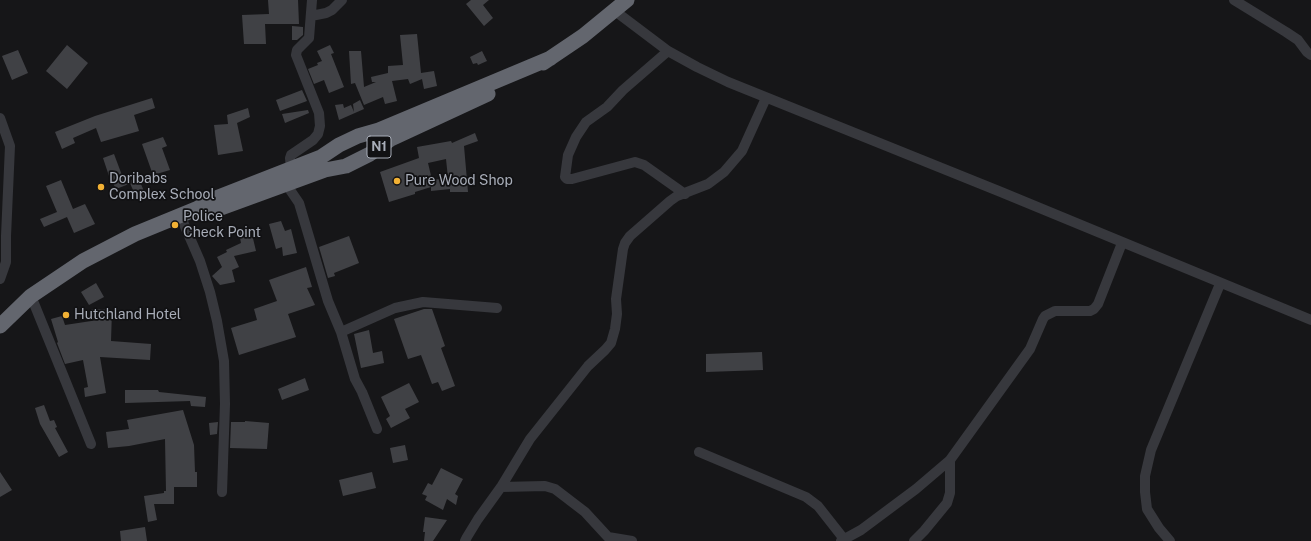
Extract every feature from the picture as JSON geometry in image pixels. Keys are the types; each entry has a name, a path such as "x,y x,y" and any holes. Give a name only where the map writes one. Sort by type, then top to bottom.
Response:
{"highway":[{"name":"N1","path":"196,209 221,208 325,170 346,166 370,154 391,139 530,74 584,36 627,0"},
{"name":"N1","path":"0,326 31,296 83,261 135,234 196,209 216,198 321,157 339,145 358,136 379,130 551,58"}],"street":[{"path":"291,168 291,155 313,140 318,134 320,126 319,112 296,55 297,50 309,40 312,0"},
{"path":"311,16 326,13 332,10 342,0"},
{"path":"1234,0 1298,40 1311,55"},
{"path":"615,11 668,51 697,67 766,98 1311,320"},
{"path":"668,51 623,90 607,107 586,122 576,137 568,155 565,177 567,179 572,179 635,162 644,165 685,194"},
{"path":"466,541 478,519 501,487 530,439 588,366 606,350 611,343 615,330 617,314 616,299 625,242 677,196 708,184 724,172 742,151 766,98"},
{"path":"0,118 10,146 10,153 6,262 0,279"},
{"path":"286,184 299,203 328,301 341,332 354,379 362,392 377,429"},
{"path":"180,215 200,261 210,292 224,362 225,404 222,492"},
{"path":"699,452 806,497 818,506 843,540 861,530 892,507 950,460 1030,349 1045,316 1055,311 1090,311 1094,309 1098,304 1122,242"},
{"path":"1170,541 1159,528 1147,509 1145,476 1151,450 1220,284"},
{"path":"31,296 91,444"},
{"path":"341,332 396,308 423,302 497,308"},
{"path":"914,541 924,532 947,502 950,493 950,460"},
{"path":"501,487 545,486 555,489 584,512 608,537 632,541"}],"building":[{"path":"268,0 298,0 299,24 265,24 266,44 244,44 242,15 269,14"},
{"path":"471,0 489,0 483,5 493,18 484,26 466,4"},
{"path":"292,26 303,27 303,35 297,40 292,40"},
{"path":"417,34 421,73 434,71 437,86 424,89 422,79 410,84 408,79 392,81 397,101 385,104 383,97 364,105 355,83 351,84 349,51 361,51 364,87 376,82 372,82 371,77 388,73 388,66 403,65 400,35"},
{"path":"67,45 88,63 67,89 46,71"},
{"path":"330,45 334,53 331,54 344,87 329,93 324,80 314,84 308,69 318,65 317,63 322,61 317,51"},
{"path":"18,50 28,73 12,80 2,56"},
{"path":"482,51 487,61 478,65 477,63 473,64 470,57"},
{"path":"302,90 307,101 280,111 276,100"},
{"path":"152,98 155,108 134,115 139,131 101,142 96,128 73,138 75,143 62,149 55,132 95,116"},
{"path":"360,100 364,109 339,120 335,105 343,104 344,108 351,105 354,112 353,104"},
{"path":"248,108 250,117 237,123 243,151 218,155 214,125 228,124 227,115"},
{"path":"308,110 309,113 285,123 282,114"},
{"path":"475,133 478,141 464,146 468,192 450,192 450,189 431,191 431,187 415,192 415,194 389,202 380,172 419,158 417,147 451,141 452,143","holes":["446,159 448,178 432,180 428,163"]},
{"path":"163,137 167,146 162,148 170,170 153,175 142,144"},
{"path":"114,154 123,178 126,176 129,184 116,189 110,179 103,158"},
{"path":"138,177 146,196 137,199 129,181"},
{"path":"61,180 73,209 85,204 95,224 74,233 67,217 44,227 40,219 57,212 46,186"},
{"path":"281,221 285,231 291,229 297,253 283,256 282,247 276,249 269,224"},
{"path":"251,230 256,251 234,256 239,267 232,270 235,282 220,285 212,276 222,267 217,257 227,252 226,250 241,243 239,232"},
{"path":"349,236 359,263 334,273 335,276 328,278 319,247"},
{"path":"306,267 312,287 307,288 315,305 288,314 296,337 239,355 231,328 257,320 254,309 277,301 269,280"},
{"path":"96,283 104,297 89,305 81,292"},
{"path":"91,309 112,310 111,341 151,344 150,360 100,357 106,393 85,397 84,388 88,387 83,360 65,364 57,343 58,342 51,319 62,316 65,325 98,320"},
{"path":"424,309 432,309 445,346 441,348 455,386 442,391 438,382 432,384 421,355 408,359 394,319"},
{"path":"369,330 373,353 382,351 384,363 361,368 354,334"},
{"path":"762,352 763,370 706,372 706,354"},
{"path":"305,378 309,390 282,400 278,389"},
{"path":"409,383 419,402 405,409 410,418 391,428 386,419 390,416 381,397"},
{"path":"125,390 158,390 159,392 206,397 205,407 191,406 190,401 125,403"},
{"path":"44,405 50,421 54,420 57,427 55,428 68,452 59,457 40,424 35,408"},
{"path":"183,410 194,445 197,487 174,487 174,504 154,504 157,520 148,522 144,496 164,493 164,491 166,491 165,439 129,446 108,448 106,432 129,429 127,420"},
{"path":"245,421 269,423 267,449 230,448 231,422"},
{"path":"218,422 217,434 210,435 209,423"},
{"path":"405,445 408,460 393,463 390,448"},
{"path":"441,468 463,479 455,494 458,496 456,505 447,499 443,510 425,500 427,496 422,494 428,483 432,485"},
{"path":"0,472 12,490 0,497"},
{"path":"372,472 376,488 343,496 339,480"},
{"path":"425,517 447,520 433,541 424,541 425,532 423,532"},
{"path":"145,527 147,541 121,541 120,531"}],"place":[{"name":"Pure Wood Shop","path":"397,181"},
{"name":"Doribabs Complex School","path":"101,187"},
{"name":"Police Check Point","path":"175,225"},
{"name":"Hutchland Hotel","path":"66,315"}]}
